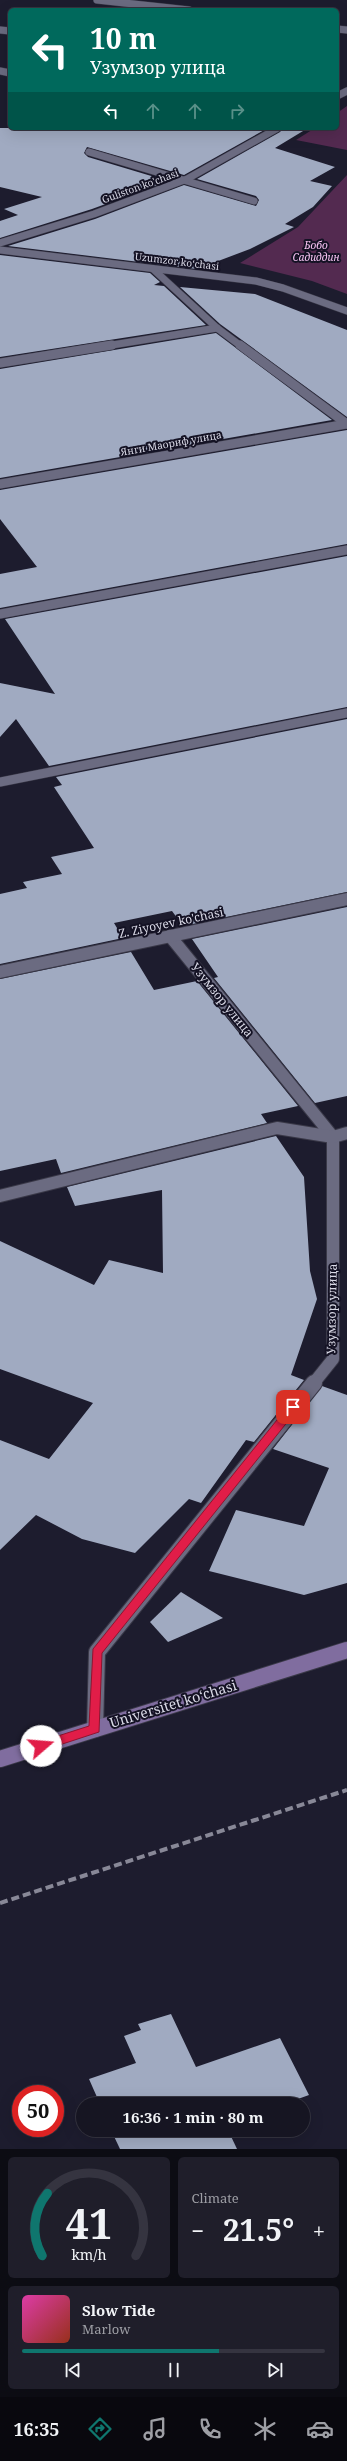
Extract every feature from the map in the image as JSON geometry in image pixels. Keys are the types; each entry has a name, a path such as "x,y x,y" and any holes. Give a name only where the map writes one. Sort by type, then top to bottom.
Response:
{"main road":[{"name":"Universitet kо‘chasi","path":"0,1759 347,1650"}],"street":[{"path":"97,0 171,8"},
{"name":"Guliston ko'chasi","path":"0,243 94,214 187,180 274,130"},
{"path":"89,152 254,201"},
{"name":"Uzumzor koʻchasi","path":"0,250 269,284 347,311"},
{"path":"153,269 217,328 347,424"},
{"path":"0,363 217,328"},
{"name":"Янги Маориф улица","path":"0,484 347,424"},
{"path":"0,614 347,550"},
{"path":"0,782 347,713"},
{"name":"Z. Ziyoyev ko'chasi","path":"0,972 347,900"},
{"name":"Узумзор улица","path":"95,1729 97,1652 333,1358 333,1137 170,936"},
{"path":"0,1196 277,1128 333,1137 347,1133"}],"green space":[{"path":"347,106 347,150 296,140 312,130 339,130 339,112"},
{"name":"Бобо Садиддин","path":"347,175 347,294 312,281 240,263 298,227"}],"building":[{"path":"0,128 8,128 8,130 264,130 184,175 87,147 84,153 88,157 168,181 92,209 0,238 0,221 18,215 4,209 42,197 0,187"},
{"path":"282,130 305,130 275,148 335,167 310,181 332,186 313,207 285,224 294,227 250,249 197,269 8,246 95,219 184,185 256,206 259,200 256,196 197,179"},
{"path":"0,255 150,273 160,282 154,285 164,286 206,325 0,357"},
{"path":"180,287 255,294 347,330 347,417 220,324"},
{"path":"216,333 332,420 0,478 0,369"},
{"path":"347,430 347,544 0,608 0,574 37,567 0,519 0,490"},
{"path":"347,556 347,707 49,766 16,719 0,737 0,683 55,694 5,619"},
{"path":"347,719 347,892 183,926 172,911 114,923 123,938 0,964 0,894 27,888 23,882 62,874 51,857 94,848 54,787 62,785 56,777"},
{"path":"347,907 347,1096 315,1103 214,978 218,977 192,939"},
{"path":"131,952 154,990 197,981 298,1106 261,1114 267,1123 61,1173 56,1159 0,1171 0,979"},
{"path":"276,1136 304,1177 310,1271 317,1299 291,1375 304,1380 254,1442 246,1440 201,1503 189,1499 135,1553 82,1539 36,1515 0,1550 0,1440 49,1459 93,1403 0,1369 0,1241 94,1285 109,1260 163,1273 162,1190 75,1206 67,1187"},
{"path":"322,1386 347,1395 347,1583 304,1595 209,1571 236,1510 304,1526 329,1468 273,1449"},
{"path":"181,1592 223,1618 168,1642 150,1622"},
{"path":"171,2014 196,2067 280,2038 309,2095 303,2097 97,2097 89,2079 136,2063 124,2036 141,2030 138,2024"},
{"path":"114,2137 231,2137 237,2149 120,2149"}],"railway":[{"path":"0,1903 347,1790"}],"route":[{"path":"41,1746 95,1729 97,1652 293,1407"}]}
